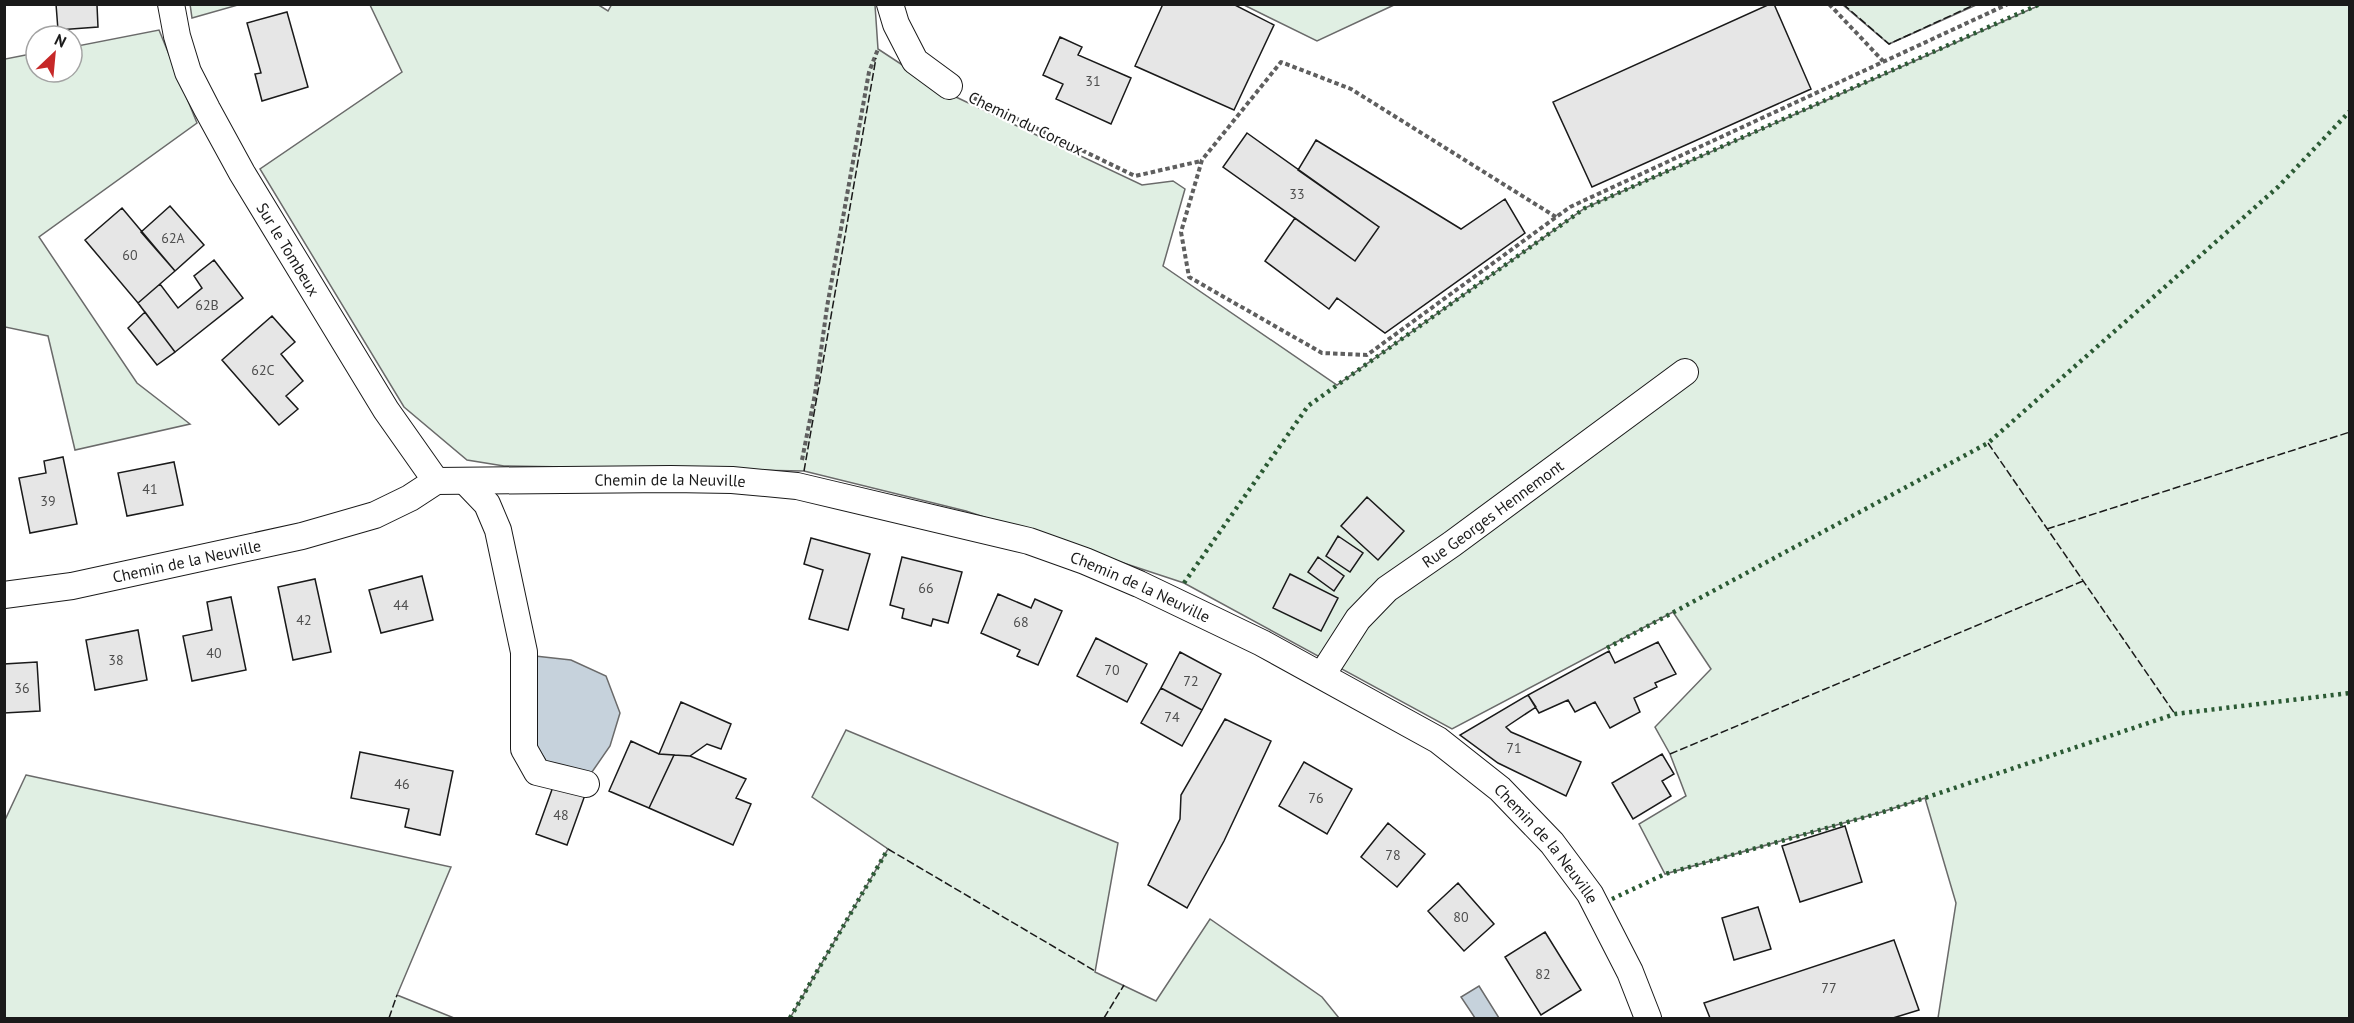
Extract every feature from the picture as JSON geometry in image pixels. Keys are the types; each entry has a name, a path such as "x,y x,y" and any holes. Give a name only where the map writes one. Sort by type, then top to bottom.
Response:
{"street":[{"name":"Sur le Tombeux","path":"171,4 177,36 188,72 242,172 386,410 436,480"},
{"name":"Chemin du Coreux","path":"893,14 915,61 950,86"},
{"name":"Rue Georges Hennemont","path":"1322,675 1358,619 1387,589 1452,544 1685,372"},
{"name":"Chemin de la Neuville","path":"4,595 72,586 302,536 375,515 410,498 436,480 732,480 797,486 1029,542 1085,561 1160,593 1322,675 1438,740 1500,789 1545,836 1590,894 1630,972 1648,1018"},
{"path":"465,481 487,504 498,530 524,652 524,749 537,771 585,784"}],"path":[{"path":"1829,4 1883,61"},
{"path":"1556,217 1351,88 1281,62 1202,160 1181,232 1189,277 1322,353 1367,355 1570,207 2008,4"},
{"path":"797,486 815,394 826,307 869,72 893,14"},
{"name":"Chemin du Coreux","path":"950,86 1135,176 1202,160"}],"green space":[{"path":"190,4 238,4 238,5 192,18"},
{"path":"597,4 608,11 612,4 875,5 878,49 939,89 1142,185 1173,181 1185,189 1163,266 1337,385 1585,208 2040,5 2349,5 2349,1018 1938,1018 1956,903 1925,798 1665,874 1639,824 1686,796 1670,754 1655,727 1711,669 1673,612 1452,729 1184,583 966,511 804,471 504,466 467,460 404,407 260,169 402,72 370,5"},
{"path":"1244,5 1394,5 1317,41"},
{"path":"1843,5 1976,5 1889,44"},
{"path":"159,30 197,123 39,237 137,383 190,424 75,450 48,336 5,327 5,59 24,55 24,84 84,84 84,45"},
{"path":"846,730 1118,843 1095,972 1156,1001 1210,919 1322,997 1339,1018 790,1018 888,849 812,797"},
{"path":"26,775 451,867 397,995 454,1018 5,1018 5,820"}],"shaded area":[{"path":"535,656 571,660 606,676 620,713 610,746 592,772 571,771 548,764 536,745"},
{"path":"1479,986 1499,1018 1475,1018 1461,997"}],"building":[{"path":"56,4 100,4 97,5 98,27 84,28 84,24 58,24"},
{"path":"1163,4 1233,4 1274,25 1234,110 1135,66"},
{"path":"1774,4 1811,89 1592,187 1553,102"},
{"path":"287,12 308,87 262,101 255,74 261,73 247,23"},
{"path":"1060,37 1082,47 1078,55 1131,78 1111,124 1056,99 1063,84 1043,75"},
{"path":"1247,133 1379,227 1355,261 1223,167"},
{"path":"1316,140 1461,229 1505,199 1525,233 1385,333 1337,298 1329,309 1265,261 1295,218 1355,261 1379,227 1298,170"},
{"path":"170,206 204,245 175,271 141,232"},
{"path":"122,208 175,271 138,303 85,240"},
{"path":"214,260 243,298 175,352 138,303 160,284 178,308 202,288 194,276"},
{"path":"145,312 175,352 157,365 128,328"},
{"path":"272,316 295,342 281,354 303,381 286,396 298,409 279,425 222,360"},
{"path":"63,457 77,524 30,533 19,478 46,473 44,461"},
{"path":"174,462 183,505 127,516 118,473"},
{"path":"1367,497 1404,531 1378,560 1341,526"},
{"path":"1338,536 1363,553 1350,572 1326,556"},
{"path":"811,538 870,554 848,630 809,619 823,570 804,564"},
{"path":"902,557 962,572 948,623 933,619 931,626 902,618 904,609 890,605"},
{"path":"1318,557 1344,576 1334,591 1308,572"},
{"path":"1290,574 1338,598 1321,631 1273,608"},
{"path":"422,576 433,620 381,633 369,590"},
{"path":"315,579 331,652 293,660 278,587"},
{"path":"998,594 1031,608 1035,599 1062,611 1038,665 1017,656 1020,650 981,633"},
{"path":"231,597 246,670 192,681 183,636 212,630 207,602"},
{"path":"138,630 147,680 95,690 86,640"},
{"path":"1096,638 1147,664 1127,702 1077,676"},
{"path":"1658,642 1676,674 1655,683 1657,687 1634,698 1640,712 1610,728 1595,702 1575,712 1568,700 1539,713 1528,695 1609,651 1615,663"},
{"path":"1180,652 1221,674 1202,710 1161,688"},
{"path":"37,662 40,711 4,713 4,664"},
{"path":"1161,688 1202,710 1182,746 1141,723"},
{"path":"1528,695 1536,707 1506,727 1511,732 1581,762 1566,796 1498,763 1460,735"},
{"path":"681,702 731,724 721,749 707,744 690,756 659,754"},
{"path":"1225,719 1271,741 1224,841 1187,908 1148,885 1180,819 1181,795"},
{"path":"631,741 659,754 674,755 649,808 609,791"},
{"path":"360,752 453,771 440,835 405,827 409,809 351,798"},
{"path":"1662,754 1674,774 1662,781 1671,796 1633,819 1612,783"},
{"path":"674,755 690,756 746,779 736,798 751,804 733,845 649,808"},
{"path":"1304,762 1352,789 1327,834 1279,806"},
{"path":"554,784 585,795 567,845 536,834"},
{"path":"1388,823 1425,854 1397,887 1361,857"},
{"path":"1845,826 1862,882 1800,902 1782,846"},
{"path":"1458,883 1494,924 1464,951 1428,911"},
{"path":"1758,907 1771,949 1734,960 1722,918"},
{"path":"1545,932 1581,990 1541,1015 1505,957"},
{"path":"1894,940 1919,1010 1893,1018 1710,1018 1704,1003"}],"hedge":[{"path":"1184,583 1308,406 1585,208 2040,4"},
{"path":"1607,648 1988,443 2278,187 2350,111"},
{"path":"1612,899 1665,874 1883,812 2175,714 2350,693"},
{"path":"790,1018 888,849"}],"fence":[{"path":"1843,4 1889,44 1976,4"},
{"path":"804,471 876,58"},
{"path":"2047,529 2350,432"},
{"path":"1988,443 2175,714"},
{"path":"1670,754 2083,581"},
{"path":"888,849 1095,971"},
{"path":"1104,1018 1124,985"},
{"path":"389,1018 397,995"}]}
